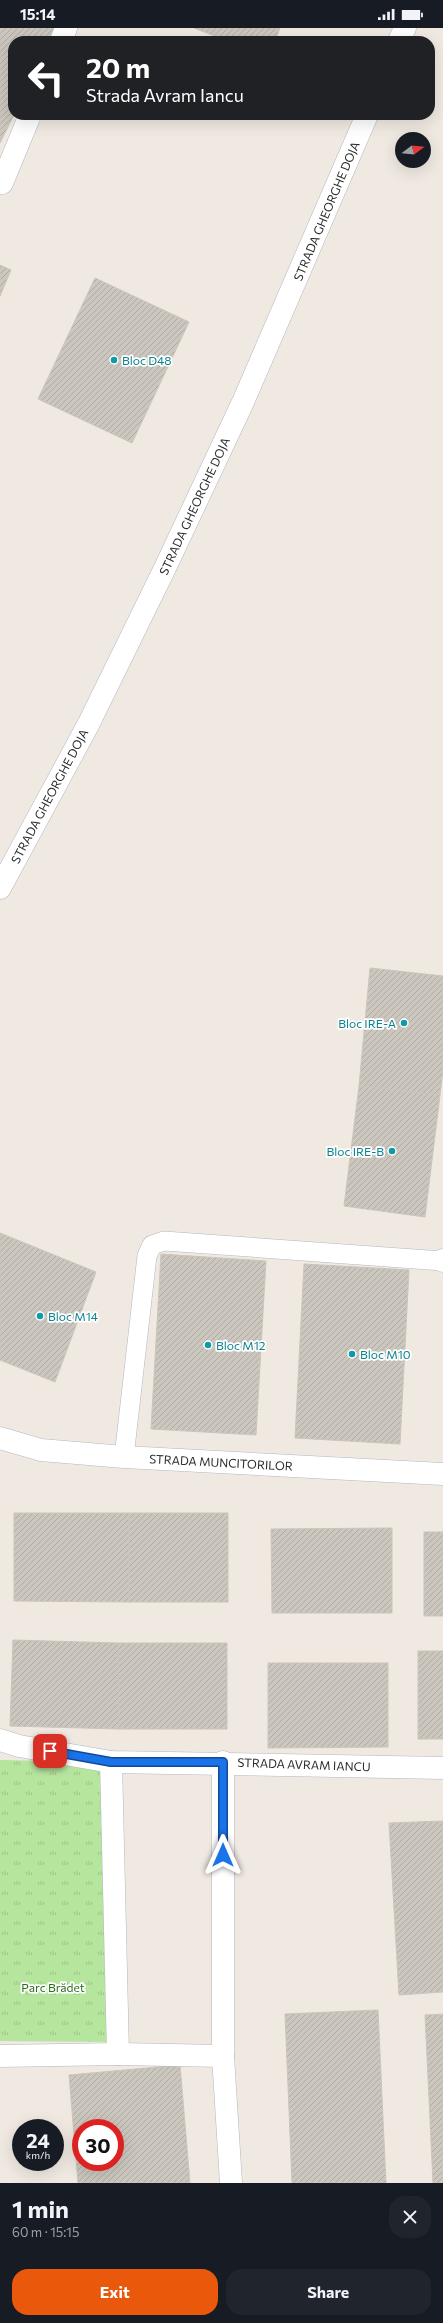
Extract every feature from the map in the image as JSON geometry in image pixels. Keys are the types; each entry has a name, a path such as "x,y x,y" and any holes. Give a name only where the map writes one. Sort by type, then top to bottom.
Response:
{"street":[{"path":"2,183 28,120"},
{"name":"STRADA GHEORGHE DOJA","path":"0,888 88,725 165,568 243,402 365,120"},
{"name":"STRADA MUNCITORILOR","path":"0,1438 41,1450 124,1457 443,1474"},
{"name":"STRADA AVRAM IANCU","path":"0,1740 19,1746 111,1762 223,1762 443,1768"},
{"path":"111,1762 118,2054"},
{"path":"223,1762 223,2056 231,2183"},
{"path":"0,2056 118,2054 223,2056"}],"lane":[{"path":"124,1457 147,1256 152,1245 164,1241 443,1260"}],"green space":[{"name":"Parc Brădet","path":"0,1760 111,1762 108,2042 0,2041"}],"building":[{"path":"0,28 54,28 50,36 8,36 8,59 0,56"},
{"path":"194,28 280,28 277,36 214,36"},
{"path":"0,56 8,59 8,120 12,120 0,143"},
{"path":"0,265 11,270 0,296"},
{"name":"Bloc D48","path":"95,278 189,322 132,443 38,399"},
{"name":"Bloc IRE-A","path":"370,968 443,976 443,1070 440,1095 359,1086"},
{"name":"Bloc IRE-B","path":"359,1086 440,1095 425,1217 344,1206"},
{"name":"Bloc M14","path":"0,1233 96,1272 55,1382 0,1360"},
{"name":"Bloc M12","path":"161,1254 266,1261 256,1435 151,1429"},
{"name":"Bloc M10","path":"304,1264 409,1270 400,1444 295,1438"},
{"path":"14,1513 129,1513 129,1602 14,1601"},
{"path":"129,1513 228,1513 228,1602 129,1602"},
{"path":"392,1528 392,1613 272,1613 271,1529"},
{"path":"424,1532 443,1532 443,1616 424,1616"},
{"path":"13,1640 118,1643 119,1729 10,1726"},
{"path":"118,1643 227,1643 227,1729 119,1729"},
{"path":"418,1651 443,1651 443,1739 418,1739"},
{"path":"268,1663 388,1663 388,1747 268,1748"},
{"path":"443,1821 443,1992 399,1995 389,1823"},
{"path":"378,2010 386,2183 292,2183 285,2014"},
{"path":"443,2014 443,2183 433,2183 425,2015"},
{"path":"180,2065 190,2183 78,2183 77,2171 124,2171 124,2119 73,2119 69,2075"}],"place":[{"name":"Bloc D48","path":"114,360"},
{"name":"Bloc IRE-A","path":"404,1023"},
{"name":"Bloc IRE-B","path":"392,1151"},
{"name":"Bloc M14","path":"40,1316"},
{"name":"Bloc M12","path":"208,1345"},
{"name":"Bloc M10","path":"352,1354"}],"route":[{"path":"50,1751 111,1762 223,1762 223,1855"}]}
